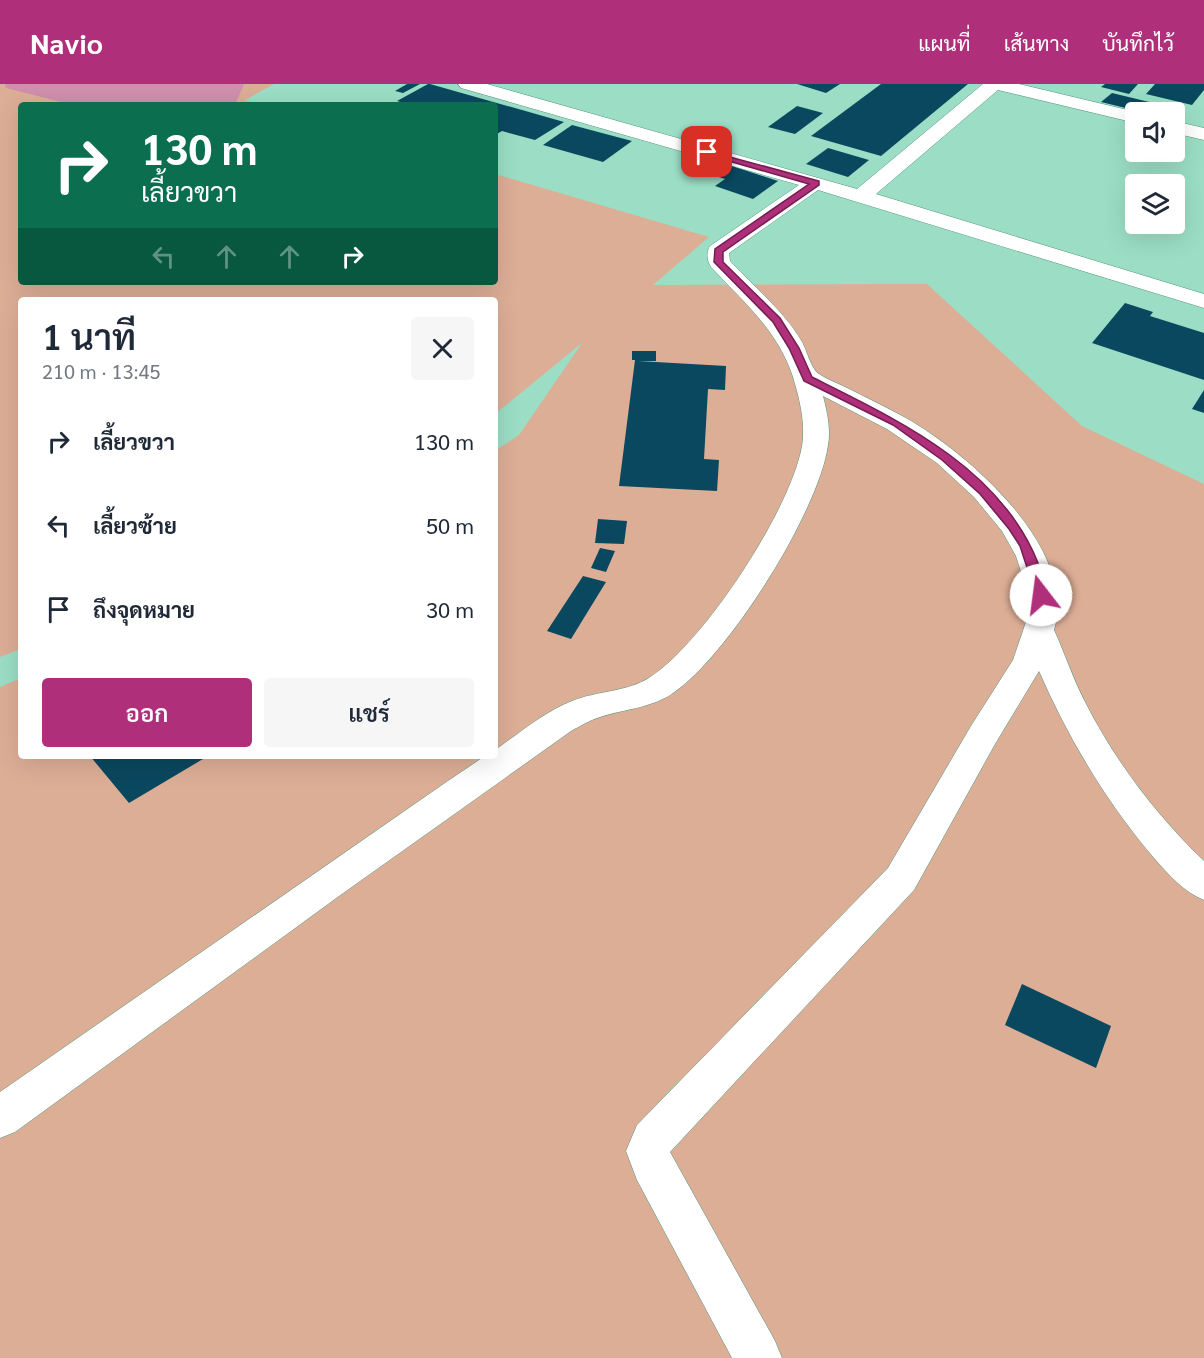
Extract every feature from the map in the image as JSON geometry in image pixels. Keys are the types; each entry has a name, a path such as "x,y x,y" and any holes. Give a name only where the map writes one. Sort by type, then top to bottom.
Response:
{"lane":[{"path":"467,84 861,196 1204,301"},
{"path":"861,196 995,84 1125,115"},
{"path":"1185,130 1204,134"},
{"path":"0,1117 467,786 567,718 604,702 644,694 668,681 724,620 755,575 785,524 814,453 816,429 807,378 786,333 718,262 717,254 718,251 816,183"},
{"path":"758,1358 652,1165 648,1151 652,1140 901,879 1028,662 1043,616 1041,595 1031,556 1013,526 984,491 946,458 905,428 870,408 807,378"},
{"path":"1039,631 1069,705 1113,778 1149,826 1204,884"}],"shaded area":[{"path":"0,84 274,84 245,100 251,102 18,102 18,285 498,285 498,175 709,237 653,285 927,284 1082,426 1204,484 1204,1358 0,1358 0,687 18,679 18,759 498,759 498,449 519,435 582,343 498,412 498,297 18,297 18,650 0,657"},
{"path":"5,84 244,84 236,102 61,102 6,88"}],"building":[{"path":"407,84 420,84 403,93 395,91"},
{"path":"430,84 493,102 400,102 397,101"},
{"path":"797,84 840,84 826,93"},
{"path":"881,84 968,84 881,156 811,136"},
{"path":"1105,84 1138,84 1129,94 1101,87"},
{"path":"1155,84 1204,84 1204,90 1192,105 1146,94"},
{"path":"1112,93 1149,102 1125,102 1125,108 1101,102"},
{"path":"498,103 564,122 535,140 502,131 498,133"},
{"path":"797,106 823,113 795,134 768,127"},
{"path":"572,125 632,141 603,162 543,145"},
{"path":"828,148 869,160 848,177 806,164"},
{"path":"726,164 778,181 753,199 715,186 725,179 710,174"},
{"path":"1125,303 1153,312 1150,316 1204,333 1204,380 1092,343"},
{"path":"632,351 656,351 656,361 638,361 726,366 725,390 708,389 704,459 719,460 717,491 619,486 635,360 632,360"},
{"path":"1204,390 1204,413 1192,409"},
{"path":"598,519 627,521 624,544 595,543"},
{"path":"600,548 615,551 606,572 591,568"},
{"path":"583,576 606,582 571,639 547,631"},
{"path":"92,759 203,759 129,803"},
{"path":"1022,984 1111,1026 1096,1068 1005,1025"}],"route":[{"path":"707,152 816,183 718,251 718,262 786,333 807,378 896,423 946,458 984,491 1013,526 1026,546 1039,581 1041,595"}]}
